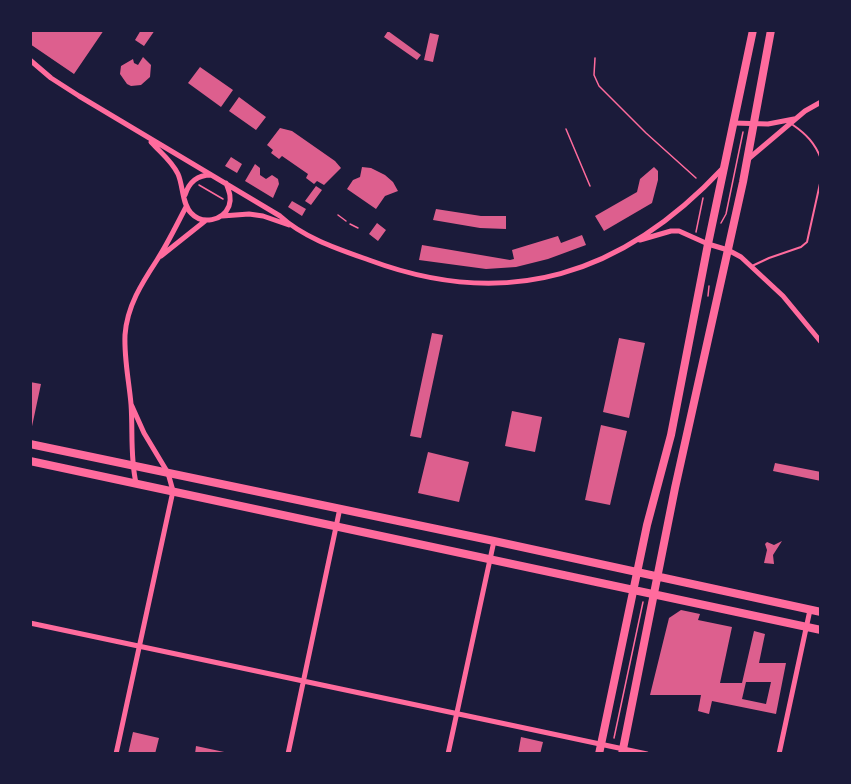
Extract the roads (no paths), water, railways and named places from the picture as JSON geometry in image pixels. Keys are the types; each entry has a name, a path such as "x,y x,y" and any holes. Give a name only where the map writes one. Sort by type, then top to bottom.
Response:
{"main road":[{"path":"599,754 647,525 671,435 753,30"},
{"path":"623,752 675,488 747,160 749,123 771,30"},
{"path":"30,444 340,508 821,612"},
{"path":"30,461 821,630"}],"street":[{"path":"30,60 51,78 148,139 166,147 280,216 290,225"},
{"path":"747,160 805,111 821,102"},
{"path":"734,123 793,121"},
{"path":"136,483 132,466 131,404 125,361 125,333 130,308 138,288 158,259 186,207 177,171 148,139"},
{"path":"186,207 197,218 205,221 222,216 249,214 263,216 290,225 321,242 382,265 456,283 492,285 532,282 565,273 605,257 636,241 685,206 724,167"},
{"path":"185,196 188,186 196,178 213,176"},
{"path":"222,216 230,203 231,195 226,183"},
{"path":"158,259 205,221"},
{"path":"636,241 671,231 679,231 708,244 728,249 752,266 783,296 821,342"},
{"path":"116,754 173,491 168,473 158,459 131,404"},
{"path":"288,754 340,508"},
{"path":"447,754 494,541"},
{"path":"779,754 810,610"},
{"path":"30,623 601,744 623,752 647,754"}],"lane":[{"path":"793,121 814,143 821,159"},
{"path":"752,266 801,247 807,242 821,179"}]}
